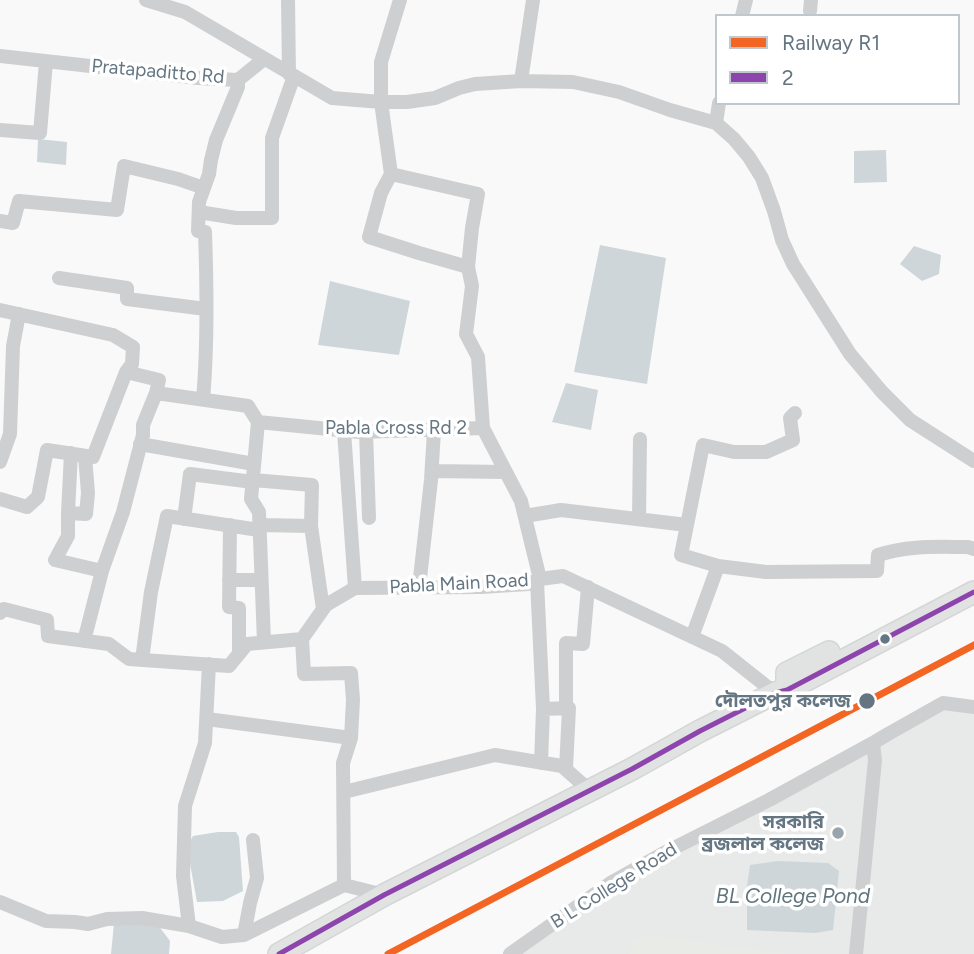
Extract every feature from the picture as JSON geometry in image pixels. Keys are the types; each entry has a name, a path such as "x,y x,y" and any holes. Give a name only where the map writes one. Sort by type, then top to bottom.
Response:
{"highway":[{"path":"781,691 787,673 974,581"},
{"path":"279,954 384,895 974,592"}],"street":[{"path":"146,0 184,6 264,59 332,98 382,102 425,101 475,84 573,82 604,88 716,123 741,148 761,178 793,264 850,355 910,420 974,461"},
{"path":"199,212 236,218 272,218 272,138 292,75 288,0"},
{"path":"400,0 381,62 382,102 391,174 381,193 369,237 468,267"},
{"path":"521,81 533,0"},
{"name":"Pratapaditto Rd","path":"0,56 238,80 264,59"},
{"path":"0,130 40,133 46,62"},
{"path":"203,399 207,359 205,232 198,231 199,202 209,174 216,140 238,87 238,80"},
{"path":"716,123 719,105"},
{"path":"0,220 13,223 19,201 117,209 124,166 204,188"},
{"path":"391,174 478,194 468,267 472,286 466,334 478,357 483,428 521,501 538,580 543,709 541,763"},
{"path":"59,278 127,288 127,299 206,309"},
{"path":"0,310 113,335 133,346 132,364 126,372 93,457 47,450 38,497 27,507 0,499"},
{"path":"0,462 10,434 13,346 19,314"},
{"path":"84,641 159,380 126,372"},
{"name":"Pabla Cross Rd 2","path":"156,393 248,406 258,422 366,432 483,428"},
{"path":"795,413 790,418 793,440 765,452 734,452 703,445 681,555 718,566 766,572 877,571 878,555 898,549 927,546 974,549"},
{"path":"258,422 251,499 259,512 264,642"},
{"path":"419,587 434,430"},
{"path":"344,431 355,588 326,605 302,639 304,674 351,674 351,738 343,763 344,885"},
{"path":"366,432 369,518"},
{"path":"639,519 640,439"},
{"path":"140,444 254,464"},
{"path":"78,455 68,513 68,536 55,560 103,571"},
{"path":"432,471 506,472"},
{"path":"184,519 190,474 312,485 311,526 323,609"},
{"path":"524,516 561,510 687,525"},
{"path":"142,660 151,592 167,516 259,528 311,526"},
{"path":"230,525 229,607 239,608 239,654"},
{"path":"692,637 718,566"},
{"name":"Pabla Main Road","path":"355,588 528,584 563,576 722,651 781,691"},
{"path":"229,580 261,580"},
{"path":"566,769 569,708 566,708 566,643 583,644 588,587"},
{"path":"0,613 4,609 47,620 48,636 109,644 129,659 229,666 247,644 302,639"},
{"path":"189,926 183,876 185,806 205,743 209,664"},
{"name":"B L College Road","path":"510,954 612,882 662,853 769,800 943,703 974,707"},
{"path":"543,709 566,708"},
{"path":"207,719 351,738"},
{"path":"856,954 875,760 873,743"},
{"path":"344,792 495,755 562,766 589,790"},
{"path":"244,935 257,878 253,840"},
{"path":"0,902 46,921 88,924 107,919 142,918 189,926 222,937 244,935 344,885 384,895"}],"shaded area":[{"name":"সরকারি ব্রজলাল কলেজ","path":"943,703 974,707 974,954 510,954 555,922"},
{"path":"647,935 788,954 630,954 631,942"}],"water":[{"path":"38,139 67,142 66,165 37,162"},
{"path":"886,150 887,182 854,183 854,151"},
{"path":"600,245 666,258 647,384 574,372"},
{"path":"914,246 941,255 939,274 922,281 900,264"},
{"path":"330,281 410,301 399,355 318,345"},
{"path":"566,383 598,390 591,430 552,422"},
{"path":"236,832 239,837 243,891 223,901 197,902 187,847 193,836"},
{"name":"BL College Pond","path":"778,861 828,863 839,871 833,930 815,933 747,930 750,865"},
{"path":"114,923 158,925 170,941 169,954 111,954"}],"rail line":[{"name":"R1","path":"388,954 974,645"}],"transit line":[{"name":"2","path":"279,954 384,895 974,592"}],"place":[{"name":"দৌলতপুর কলেজ","path":"867,701"},
{"name":"সরকারি ব্রজলাল কলেজ","path":"838,833"}]}
